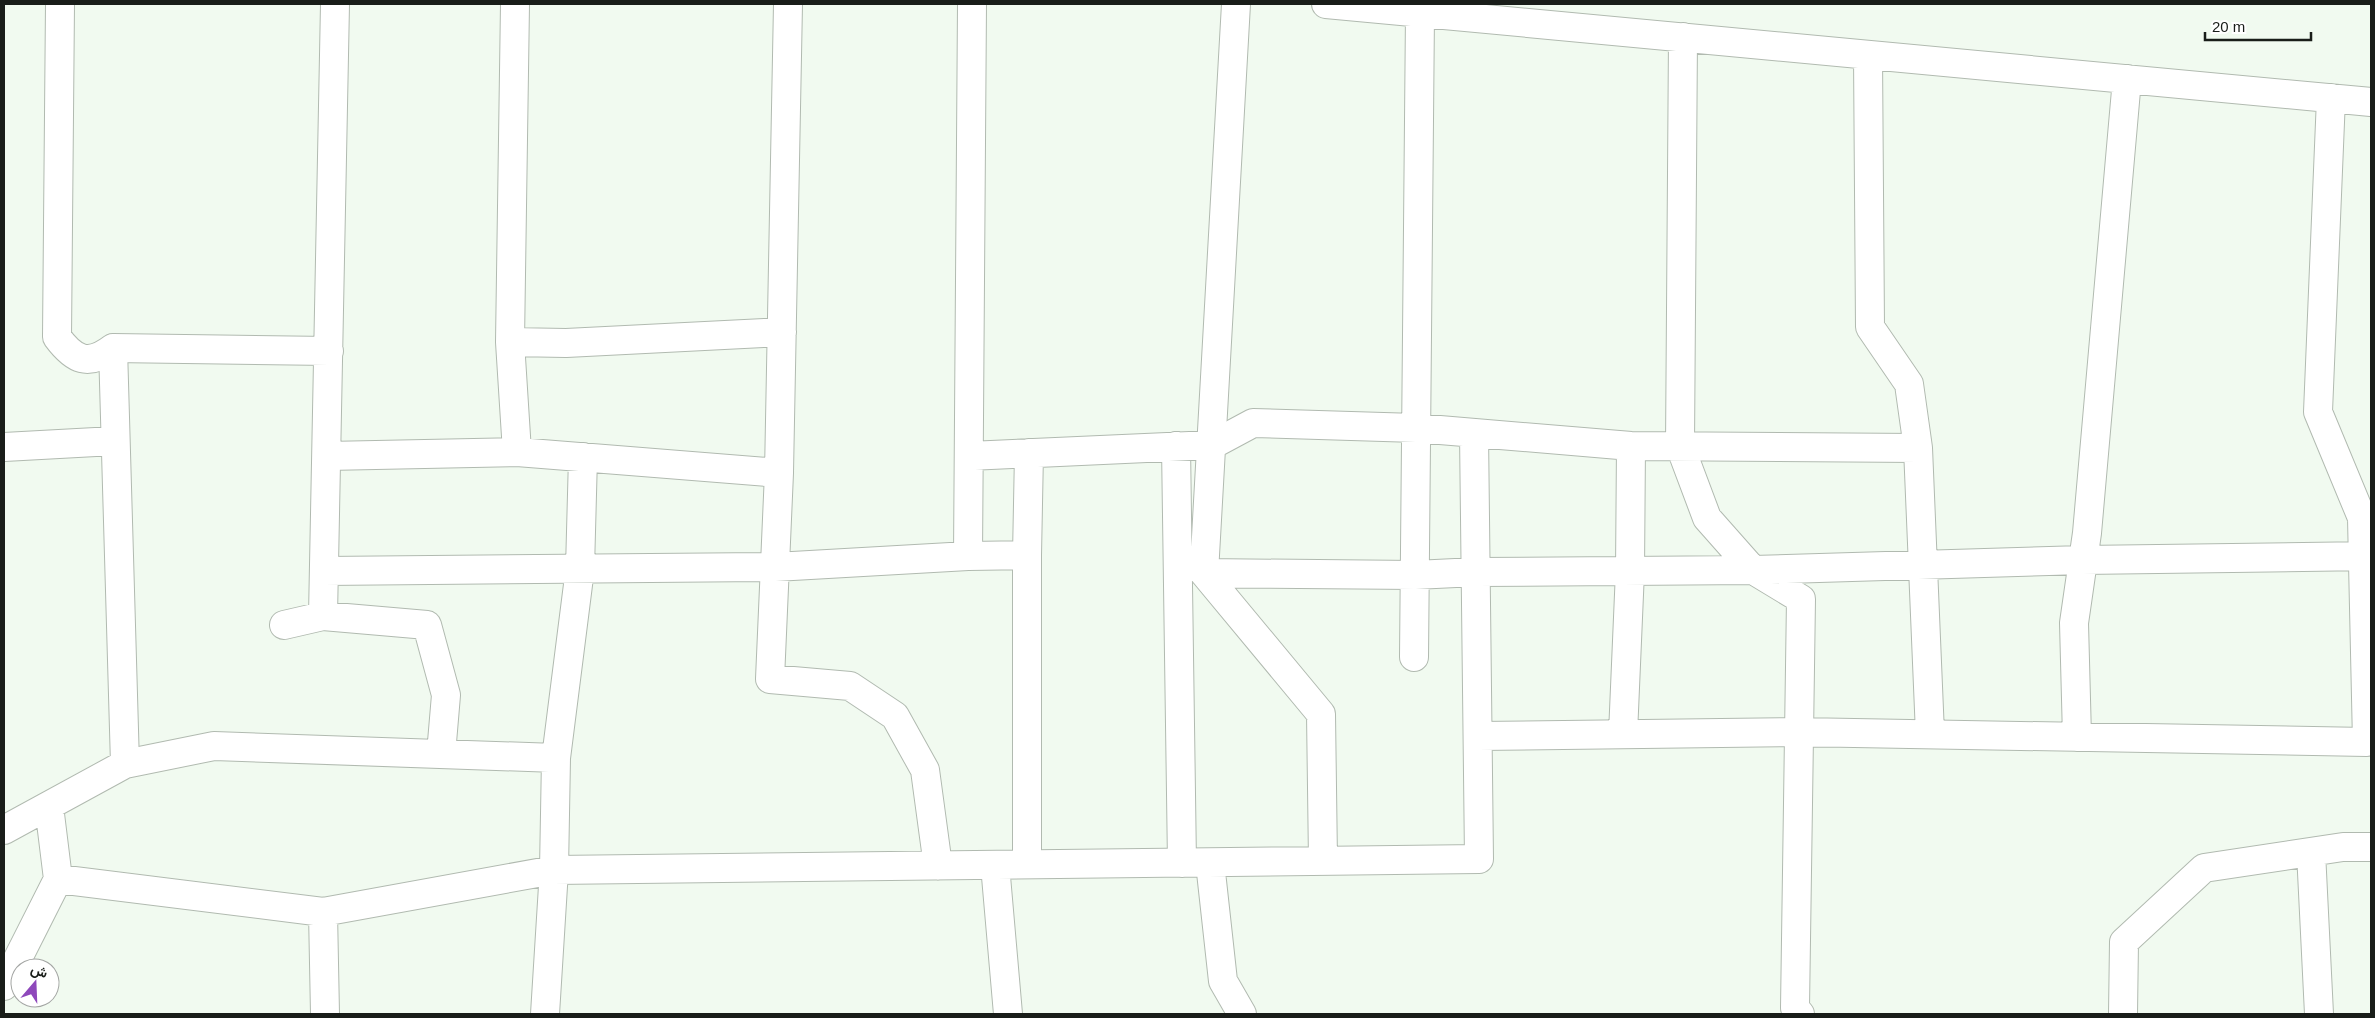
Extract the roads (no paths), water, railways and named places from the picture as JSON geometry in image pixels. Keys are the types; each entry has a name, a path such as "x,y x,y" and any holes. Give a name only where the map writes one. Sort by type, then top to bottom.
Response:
{"street":[{"path":"60,4 57,336 69,352 83,358 99,358 113,348 329,351"},
{"path":"323,616 335,4"},
{"path":"515,4 510,342 517,452"},
{"path":"788,4 779,473 770,679 850,686 895,716 925,770 938,866"},
{"path":"968,556 972,4"},
{"path":"1236,4 1204,573 1321,714 1323,861"},
{"path":"1326,4 2371,102"},
{"path":"1414,657 1420,13"},
{"path":"1683,37 1680,446 1707,518 1753,570 1801,599 1795,1008 1800,1014"},
{"path":"1868,55 1870,327 1909,384 1918,448 1930,734"},
{"path":"2077,737 2074,623 2083,560 2127,79"},
{"path":"1478,736 1799,732 2367,742 2367,556 2362,518 2318,412 2330,98"},
{"path":"510,342 566,343 782,332"},
{"path":"113,348 114,441 125,764"},
{"path":"969,456 1212,444 1253,423 1416,428 1631,446 1918,448"},
{"path":"58,878 322,912 554,870 1479,859 1474,433"},
{"path":"4,448 114,441"},
{"path":"1176,446 1182,863"},
{"path":"1623,734 1630,571 1631,446"},
{"path":"327,456 517,452 779,473"},
{"path":"1027,864 1027,555 1029,453"},
{"path":"545,1014 554,870 556,758 580,569 583,457"},
{"path":"324,571 775,567 968,556 1027,555"},
{"path":"1204,573 1415,575 1476,572 1753,570 2083,560 2367,556"},
{"path":"284,625 323,616 428,625 446,696 441,754"},
{"path":"4,830 125,764 214,746 556,758"},
{"path":"4,986 58,878 49,806"},
{"path":"2123,1014 2124,942 2204,868 2343,847 2371,847"},
{"path":"2311,852 2319,1014"},
{"path":"1210,863 1223,981 1223,1014"},
{"path":"995,864 1008,1014"},
{"path":"322,912 325,1014"},
{"path":"1223,981 1242,1014"}]}
